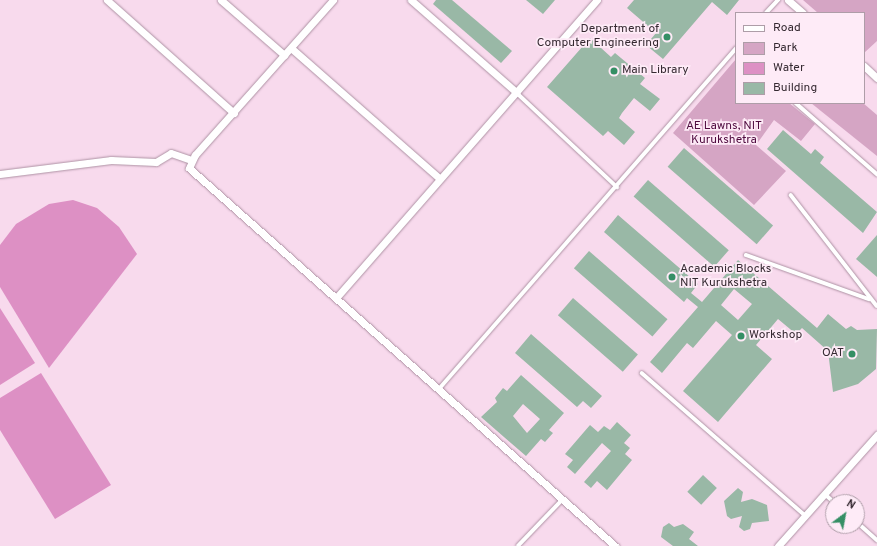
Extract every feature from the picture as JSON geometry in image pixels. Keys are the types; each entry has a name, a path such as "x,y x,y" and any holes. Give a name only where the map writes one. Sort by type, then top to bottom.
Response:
{"street":[{"path":"107,0 234,113"},
{"path":"221,0 284,56"},
{"path":"333,0 191,160 189,168 195,176 336,298 562,500 616,546"},
{"path":"411,0 516,92"},
{"path":"336,298 594,3 586,0"},
{"path":"788,0 802,12"},
{"path":"291,48 440,179"},
{"path":"865,67 877,78"},
{"path":"0,174 111,160 160,160 167,154 191,160"},
{"path":"778,546 877,435"}],"lane":[{"path":"767,12 778,0"},
{"path":"439,389 735,50"},
{"path":"516,92 616,187"},
{"path":"797,104 877,174"},
{"path":"792,195 870,300 877,306"},
{"path":"746,255 870,300"},
{"path":"642,373 805,515"},
{"path":"518,546 562,500"},
{"path":"865,529 877,540"}],"green space":[{"path":"803,0 877,0 877,41 865,52 865,12 817,12"},
{"name":"AE Lawns, NIT Kurukshetra","path":"735,60 735,104 790,104 815,124 801,141 774,120 756,145 786,171 754,205 673,133"},
{"path":"812,104 864,104 877,115 877,156"}],"water":[{"path":"73,200 97,208 119,227 137,254 49,368 0,287 0,245 16,224 49,204"},
{"path":"0,308 35,363 0,385"},
{"path":"41,373 111,485 55,519 0,430 0,398"}],"building":[{"path":"436,0 452,0 512,51 501,63 433,4"},
{"path":"526,0 555,0 543,14"},
{"name":"Department of Computer Engineering","path":"634,0 739,0 727,15 712,2 663,59 646,45 656,33 627,8"},
{"path":"590,38 611,57 615,53 645,78 640,84 660,99 650,111 634,98 622,113 619,118 635,132 624,145 608,131 603,136 547,87"},
{"path":"783,130 811,154 815,149 824,157 820,163 877,212 863,233 767,149"},
{"path":"684,148 773,225 757,244 668,167"},
{"path":"648,180 729,250 714,267 634,197"},
{"path":"618,215 698,284 691,293 702,302 738,260 817,328 828,314 846,329 851,326 857,330 877,329 876,369 858,384 833,392 828,351 802,328 796,334 778,319 756,345 772,359 718,422 683,391 732,335 716,321 693,348 687,343 662,373 650,362 698,307 687,298 684,302 604,232","holes":["734,289 752,304 738,320 721,305"]},
{"path":"877,235 877,277 856,259"},
{"path":"589,251 667,319 652,337 574,268"},
{"path":"573,298 638,354 623,372 558,315"},
{"path":"531,334 602,396 591,408 583,401 577,407 515,353"},
{"path":"521,375 564,413 549,430 553,433 545,442 541,439 526,456 481,417 497,402 495,398 503,388 507,391","holes":["523,404 540,419 527,433 513,416"]},
{"path":"617,422 631,435 624,443 630,448 625,454 632,460 607,490 597,481 591,488 584,482 611,451 602,443 575,474 567,467 573,460 565,454 590,425 598,432 604,426 610,430"},
{"path":"703,475 717,488 701,505 687,492"},
{"path":"738,488 743,492 741,502 752,499 767,505 769,521 752,523 750,529 744,531 739,527 742,516 731,519 727,516 724,501"},
{"path":"669,523 674,527 683,524 694,532 689,539 698,546 673,546 661,537 663,527"}],"place":[{"name":"Department of Computer Engineering","path":"667,37"},
{"name":"Main Library","path":"614,71"},
{"name":"Academic Blocks NIT Kurukshetra","path":"672,277"},
{"name":"Workshop","path":"741,336"},
{"name":"OAT","path":"852,354"}]}
